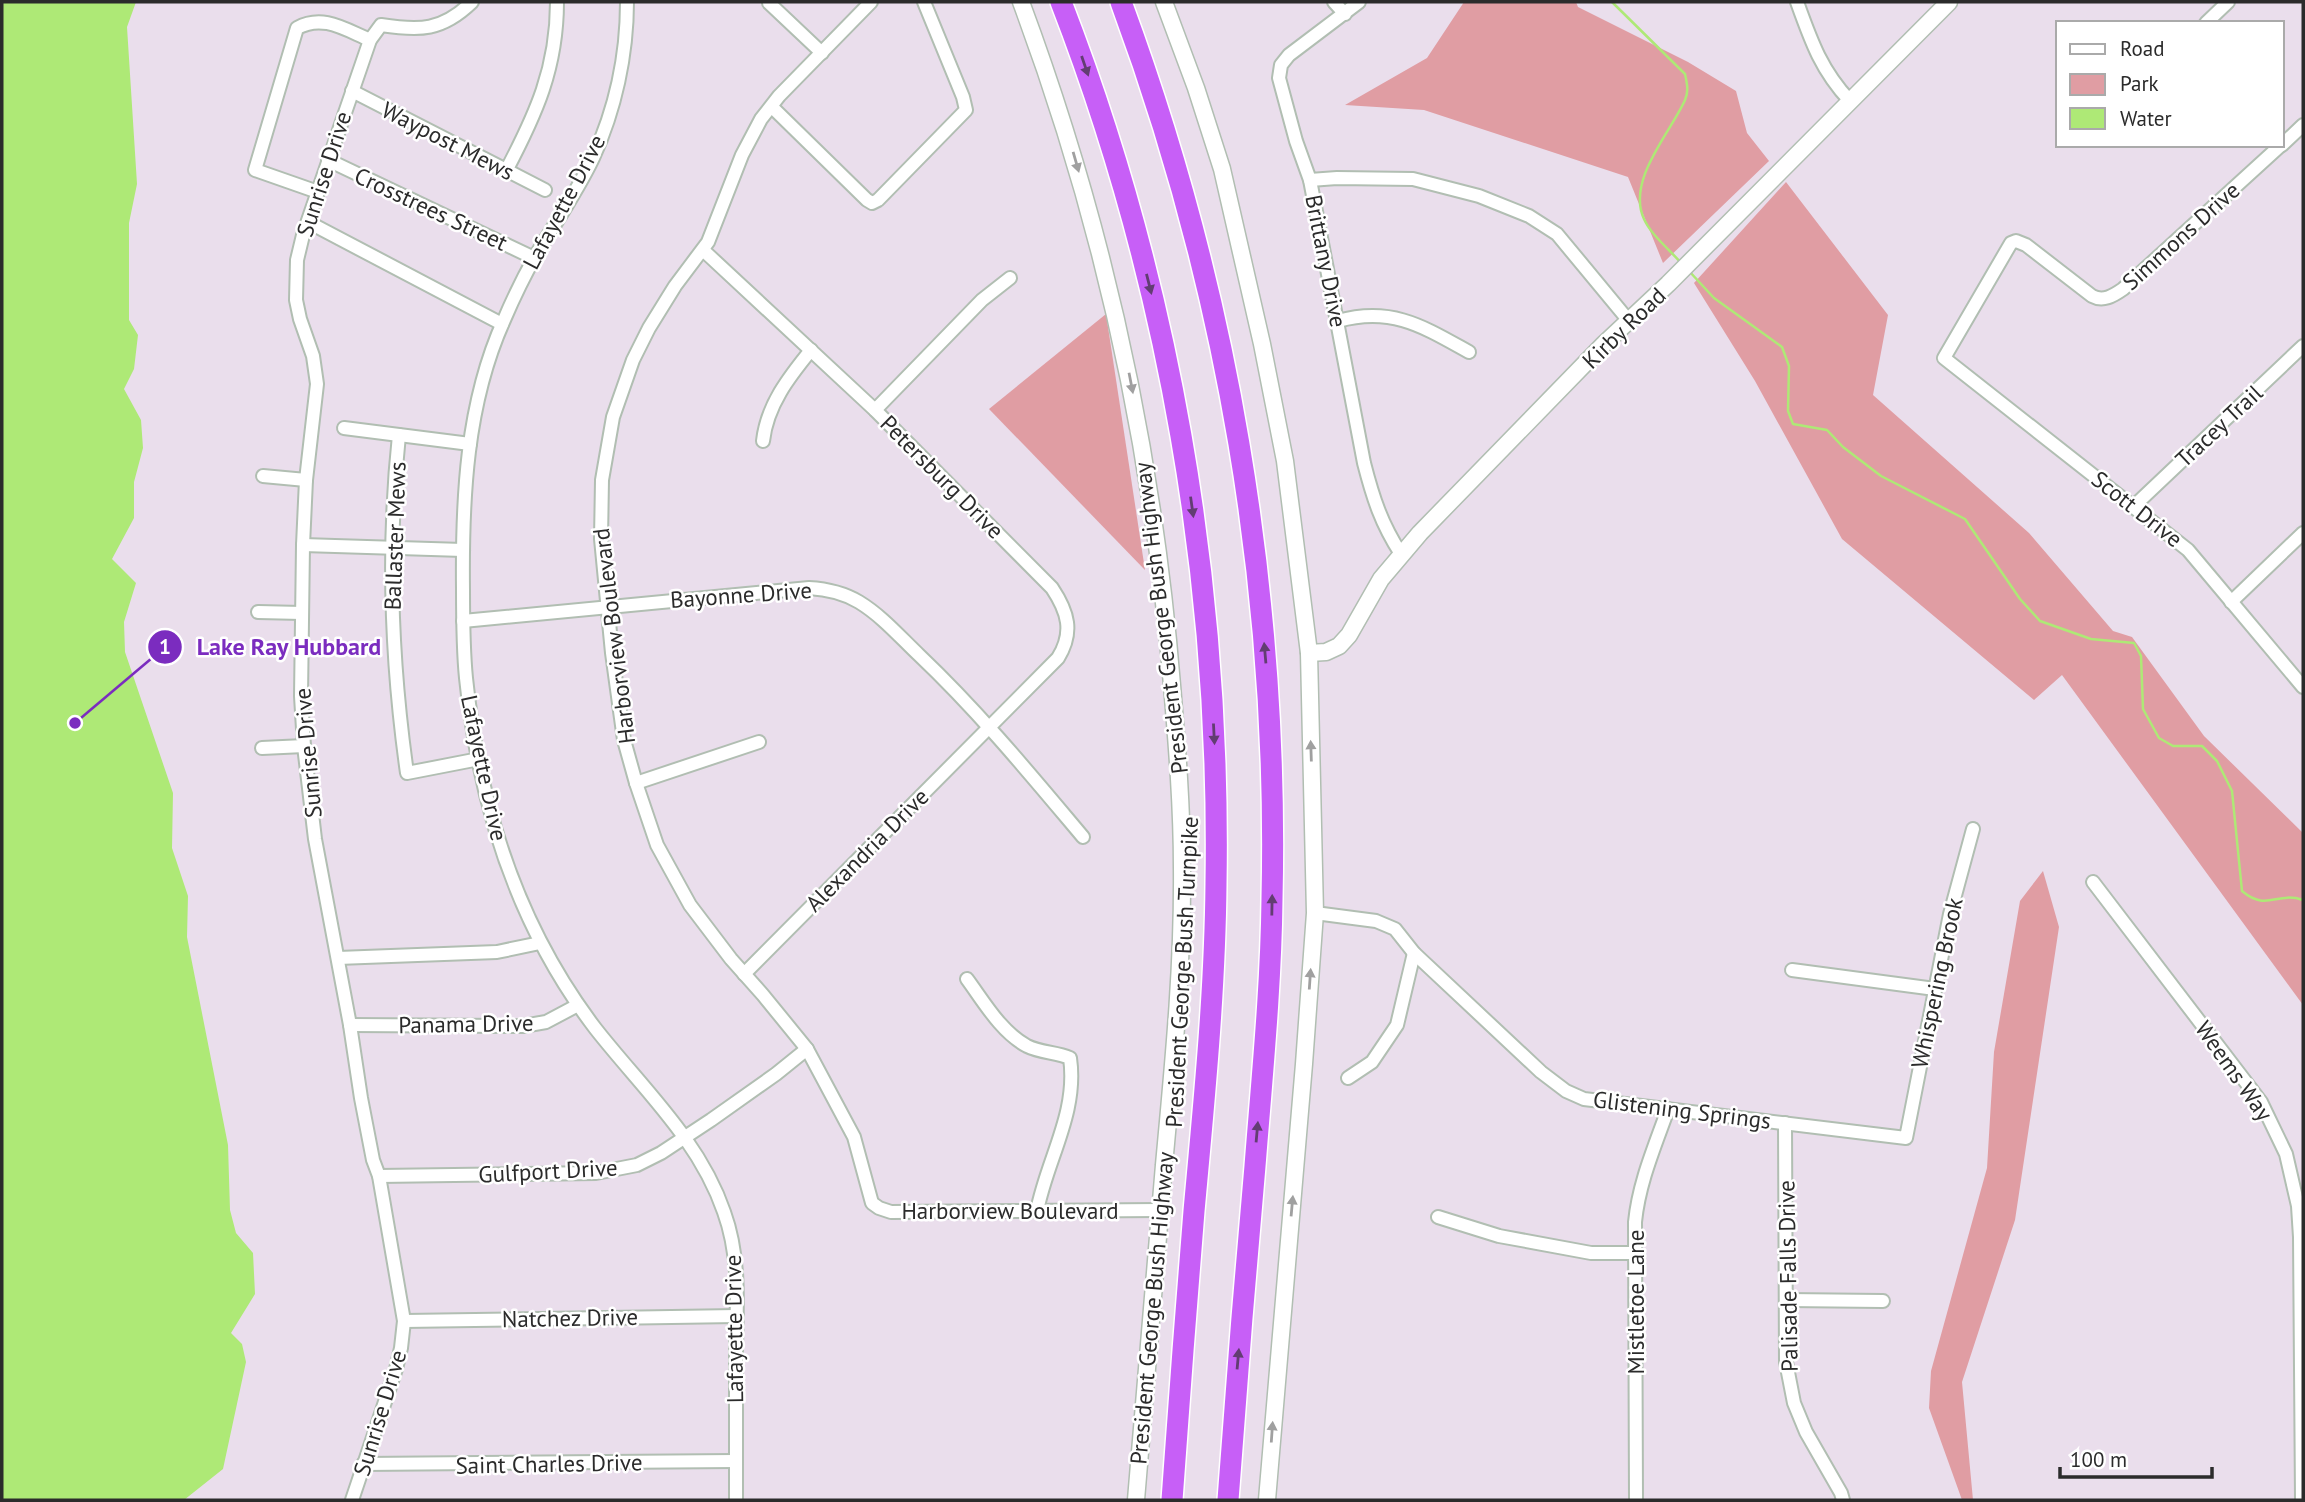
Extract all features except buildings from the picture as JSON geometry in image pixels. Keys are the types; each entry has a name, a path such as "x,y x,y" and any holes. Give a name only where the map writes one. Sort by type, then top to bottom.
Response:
{"highway":[{"name":"President George Bush Turnpike","path":"1061,2 1098,104 1123,186 1160,330 1193,511 1210,671 1217,807 1214,954 1172,1500"},
{"path":"1121,2 1175,164 1215,319 1246,489 1267,673 1273,821 1270,969 1228,1500"}],"main road":[{"name":"President George Bush Highway","path":"1021,2 1074,155 1107,273 1136,411 1154,521 1168,635 1181,792 1180,974 1136,1500"},
{"path":"1164,2 1196,88 1222,170 1262,344 1285,461 1309,653 1315,912 1266,1498"},
{"name":"Kirby Road","path":"1309,653 1326,652 1339,646 1349,635 1381,579 1401,554 1629,321 1949,2"},
{"path":"1137,1480 1144,1500"}],"street":[{"path":"318,192 255,170 296,28 307,22 322,20 370,40 381,25 418,29 450,20 472,2"},
{"path":"506,170 526,132 552,63 557,2"},
{"name":"Lafayette Drive","path":"627,2 622,63 601,137 571,199 534,258 502,324 476,409 470,444 463,550 466,678 479,759 502,855 540,943 578,1005 684,1137 714,1187 730,1229 735,1252 737,1316 736,1500"},
{"path":"769,2 822,52"},
{"name":"Harborview Boulevard","path":"871,2 779,96 752,135 703,250 675,286 633,360 613,417 602,480 602,567 624,740 657,845 675,880 698,916 807,1049 854,1137 872,1203 891,1212 1160,1210"},
{"path":"772,107 872,203 966,110 924,2"},
{"path":"1334,2 1345,13"},
{"name":"Brittany Drive","path":"1359,2 1289,55 1281,65 1279,78 1296,141 1311,180 1371,494 1384,528 1401,554"},
{"path":"1797,2 1819,62 1850,101"},
{"path":"2208,21 2228,2"},
{"name":"Sunrise Drive","path":"352,1500 396,1369 404,1321 315,839 304,746 303,545 306,480 317,384 313,356 300,319 295,280 297,260 308,222 370,40"},
{"name":"Waypost Mews","path":"352,91 544,190"},
{"name":"Simmons Drive","path":"2284,143 2303,125"},
{"name":"Simmons Drive","path":"1944,358 2011,243 2021,242 2097,299 2108,298 2123,289 2280,147"},
{"name":"Crosstrees Street","path":"328,160 534,258"},
{"path":"1311,180 1413,179 1479,196 1529,216 1557,234 1629,321"},
{"path":"308,222 502,324"},
{"name":"Petersburg Drive","path":"703,250 875,410 1052,588 1061,602 1068,628 1066,645 1058,658 990,726"},
{"path":"875,410 955,327 1010,278"},
{"path":"1338,321 1369,315 1401,318 1424,327 1469,352"},
{"name":"Tracey Trail","path":"2134,506 2303,346"},
{"path":"763,441 765,426 777,398 811,350"},
{"name":"Scott Drive","path":"1944,358 2188,550 2303,687"},
{"path":"344,428 470,444"},
{"name":"Ballaster Mews","path":"399,435 395,475 393,650 407,773 479,759"},
{"path":"263,476 306,480"},
{"path":"2231,602 2303,533"},
{"path":"303,545 463,550"},
{"name":"Bayonne Drive","path":"463,621 743,593 827,589 858,601 869,609 990,726 1083,837"},
{"path":"258,612 302,613"},
{"name":"Alexandria Drive","path":"744,974 990,726"},
{"path":"636,783 759,742"},
{"path":"262,748 304,746"},
{"name":"Whispering Brook","path":"1906,1138 1950,914 1973,829"},
{"name":"Weems Way","path":"2093,881 2261,1102 2286,1154 2298,1206 2302,1500"},
{"name":"Glistening Springs","path":"1315,912 1376,920 1395,929 1414,953 1541,1072 1566,1091 1584,1098 1906,1138"},
{"path":"338,958 497,952 540,943"},
{"path":"1348,1078 1372,1062 1397,1025 1414,953"},
{"path":"1793,970 1935,989"},
{"path":"967,979 994,1016 1014,1037 1026,1045 1070,1058 1071,1093 1068,1116 1041,1188 1037,1211"},
{"name":"Panama Drive","path":"350,1025 523,1026 546,1022 578,1005"},
{"name":"Gulfport Drive","path":"379,1176 526,1175 617,1170 637,1165 661,1153 745,1097 807,1049"},
{"name":"Mistletoe Lane","path":"1636,1500 1637,1198 1668,1109"},
{"name":"Palisade Falls Drive","path":"1785,1122 1786,1362 1794,1402 1806,1432 1843,1500"},
{"path":"1438,1217 1499,1237 1591,1253 1635,1253"},
{"path":"1786,1300 1883,1301"},
{"name":"Natchez Drive","path":"404,1321 737,1316"},
{"name":"Saint Charles Drive","path":"363,1464 736,1461"}],"green space":[{"path":"1464,2 1576,2 1578,7 1688,62 1736,91 1747,133 1769,161 1663,263 1628,177 1424,110 1345,105 1427,58"},
{"path":"1786,182 1888,315 1873,395 2029,533 2113,631 2132,637 2204,736 2303,833 2303,1005 2062,675 2034,700 1842,539 1755,381 1694,283"},
{"path":"1106,314 1145,570 989,409"},
{"path":"2043,871 2059,927 2015,1220 1962,1382 1973,1500 1962,1500 1929,1408 1931,1371 1987,1168 1994,1052 2020,901"}],"water":[{"path":"2,2 136,2 127,27 137,184 129,223 129,320 138,335 134,369 124,389 141,420 143,448 134,482 134,518 112,559 136,583 124,622 125,652 173,793 172,848 188,896 187,937 228,1145 230,1210 236,1233 253,1253 255,1294 231,1333 242,1344 246,1362 223,1469 184,1500 2,1500"}],"waterway":[{"path":"1612,2 1685,74 1686,97 1645,173 1640,204 1651,231 1682,264"},
{"path":"1689,271 1714,298 1782,347 1789,366 1788,411 1793,424 1827,430 1843,447 1881,476 1965,519 2020,599 2040,621 2091,639 2134,643 2141,656 2143,709 2159,738 2173,746 2202,746 2217,761 2232,791 2242,891 2258,900 2303,900"}],"place":[{"name":"Lake Ray Hubbard","path":"75,723"}]}
